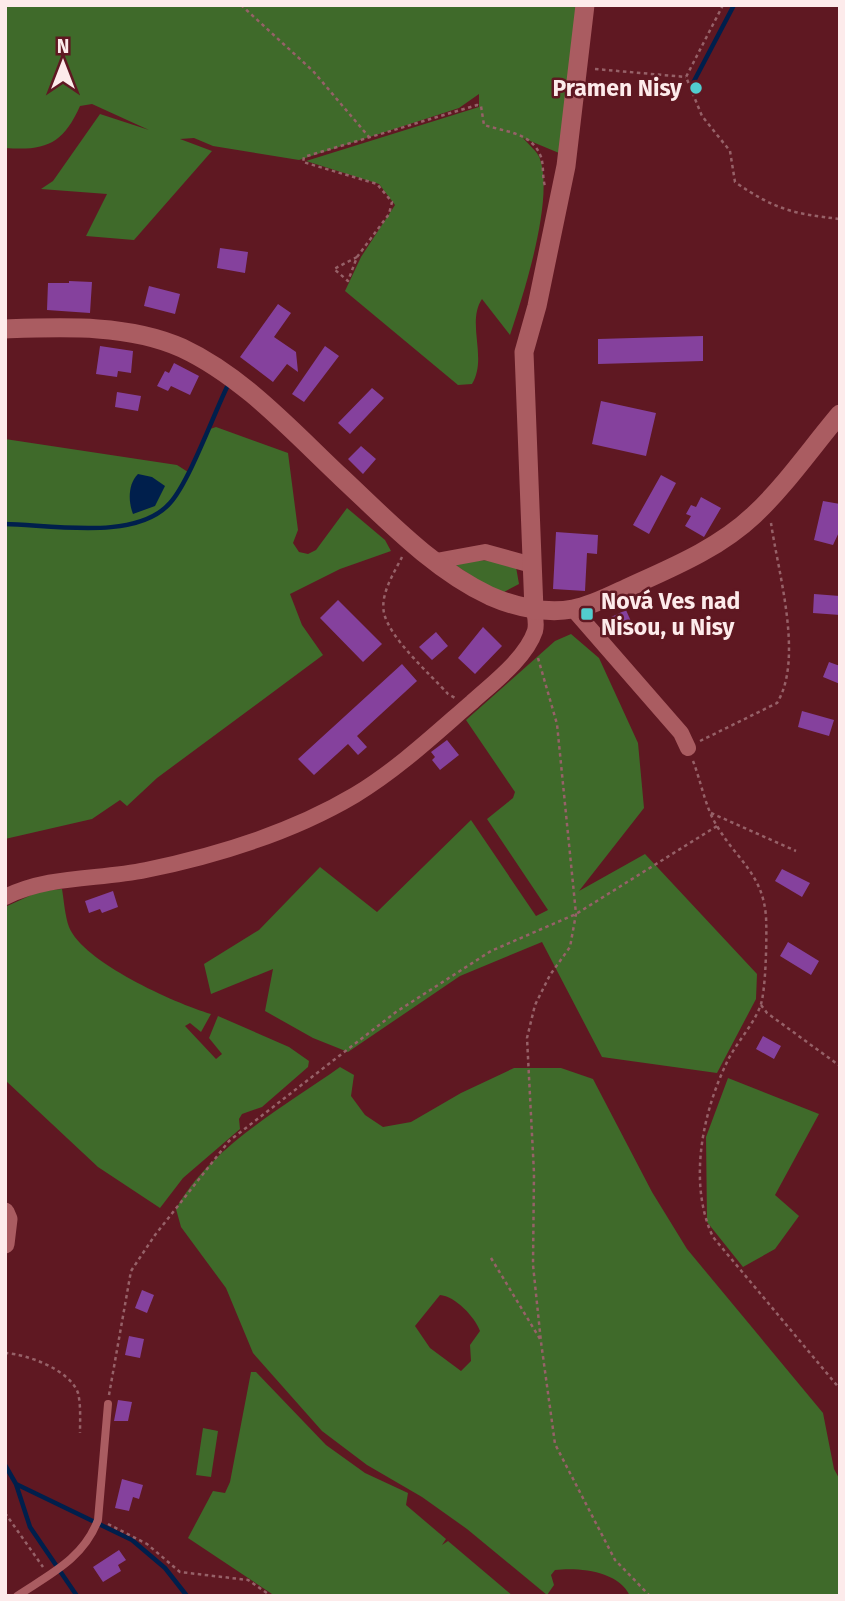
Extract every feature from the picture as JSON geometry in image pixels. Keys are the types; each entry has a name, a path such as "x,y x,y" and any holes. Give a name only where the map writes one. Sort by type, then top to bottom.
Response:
{"street":[{"path":"5,897 24,888 60,880 144,871 214,854 301,824 357,794 399,764 469,704 527,649 536,628 524,352 537,306 558,202 580,67 585,5"},
{"path":"5,328 90,329 153,338 198,356 267,407 410,541 436,561 491,597 534,610 573,610 685,562 718,542 754,515 840,414"},
{"path":"436,561 485,552 533,565"},
{"path":"573,610 681,733 688,748"},
{"path":"5,1212 8,1219 5,1244"}],"lane":[{"path":"17,1596 70,1562 85,1546 98,1520 108,1404"}],"path":[{"path":"241,5 313,71 369,137"},
{"path":"723,5 686,77 702,116 730,151 735,182 768,204 807,215 840,219"},
{"path":"598,69 686,77"},
{"path":"357,257 334,269 348,281 357,257 389,214 392,202 377,184 303,162 304,156 481,106 484,125 523,134 541,156 544,184 558,202"},
{"path":"767,500 786,615 788,662 785,691 777,703 688,748 710,813 752,871 763,892 766,956 761,1005 727,1063 706,1121 700,1154 703,1217 713,1237 840,1390"},
{"path":"410,541 392,576 385,596 384,612 391,629 448,694 469,704"},
{"path":"532,638 557,724 576,914 570,947 550,975 540,995 527,1038 534,1173 533,1265 541,1342 555,1444 615,1560 650,1596"},
{"path":"710,813 796,851"},
{"path":"108,1404 131,1271 155,1235 229,1141 396,1012 491,951 576,914 717,826"},
{"path":"761,1005 767,1013 840,1066"},
{"path":"491,1258 541,1342"},
{"path":"5,1353 25,1357 66,1377 77,1391 80,1433"},
{"path":"5,1513 49,1576"},
{"path":"98,1520 147,1544 180,1572 248,1580 271,1596"}],"green space":[{"path":"5,5 582,5 559,153 523,138 540,159 543,198 536,247 510,335 482,299 476,319 476,374 472,384 458,385 345,291 361,257 395,205 379,184 306,161 479,107 479,94 459,108 299,160 213,146 194,138 180,139 212,151 134,240 86,236 107,194 41,189 53,181 100,114 149,130 92,104 80,106 67,129 52,142 32,148 5,148"},
{"path":"216,427 288,453 298,530 293,543 299,552 308,554 316,550 347,508 385,540 391,551 340,569 290,594 302,625 323,655 157,778 127,806 120,800 92,819 5,839 5,439 177,465 188,472 207,430"},
{"path":"476,560 499,561 516,567 519,584 504,592 491,589 454,564"},
{"path":"571,634 599,658 638,743 644,808 579,891 645,854 757,974 756,999 717,1073 602,1057 542,942 460,976 348,1052 313,1038 265,1011 273,969 211,994 204,964 259,930 320,867 377,912 471,820 536,916 548,910 487,819 513,798 515,792 466,720 555,641"},
{"path":"62,889 69,927 92,954 154,991 211,1014 201,1032 190,1023 185,1026 216,1059 222,1054 209,1038 218,1016 289,1047 309,1061 308,1067 262,1107 242,1114 239,1119 240,1129 183,1178 160,1208 98,1167 5,1080 5,907 40,891"},
{"path":"340,1067 354,1075 351,1096 365,1115 383,1127 411,1122 461,1093 514,1068 561,1068 593,1079 652,1192 687,1249 823,1413 834,1469 840,1480 840,1596 630,1596 625,1588 608,1576 586,1570 565,1569 555,1570 551,1575 554,1585 547,1595 467,1529 422,1497 367,1465 322,1431 253,1353 226,1288 181,1227 176,1209 208,1166 228,1147","holes":["440,1295 464,1308 480,1331 470,1345 471,1361 461,1371 430,1348 415,1326"]},
{"path":"728,1078 819,1114 775,1195 799,1216 775,1249 743,1267 707,1222 706,1137"},
{"path":"251,1372 256,1372 326,1445 365,1473 408,1493 406,1505 446,1539 442,1545 448,1541 513,1596 275,1596 188,1538 213,1491 225,1493 230,1482"},
{"path":"203,1428 218,1431 211,1477 196,1475"}],"water":[{"path":"138,474 152,477 165,486 155,506 133,514 130,493"}],"building":[{"path":"220,248 248,252 245,273 217,268"},
{"path":"92,282 90,313 47,310 48,283"},
{"path":"149,286 180,294 175,314 144,306"},
{"path":"278,304 291,313 274,337 296,352 298,372 287,364 273,382 240,357"},
{"path":"703,336 703,361 598,364 598,339"},
{"path":"100,346 133,351 131,373 118,371 117,377 96,374"},
{"path":"325,346 339,356 304,402 292,394"},
{"path":"174,363 199,376 190,395 171,386 168,391 157,386 165,371 169,373"},
{"path":"372,388 384,398 350,434 338,423"},
{"path":"117,392 141,396 138,411 115,407"},
{"path":"601,401 656,413 646,456 592,444"},
{"path":"361,446 376,459 363,474 348,459"},
{"path":"661,475 676,483 649,534 633,525"},
{"path":"701,497 721,508 704,537 685,526 691,516 686,514 691,505 696,507"},
{"path":"823,501 840,504 840,530 833,545 814,540"},
{"path":"556,532 598,535 597,554 587,553 585,591 553,589"},
{"path":"814,594 840,596 840,615 813,613"},
{"path":"338,600 382,644 363,662 320,618"},
{"path":"626,610 633,626 611,636 605,629 613,624 609,618"},
{"path":"483,627 502,646 475,674 458,658"},
{"path":"436,632 448,646 432,660 419,647"},
{"path":"829,662 840,666 840,684 823,677"},
{"path":"402,664 417,681 357,736 367,747 358,755 348,744 314,775 298,759"},
{"path":"802,711 834,720 829,736 798,727"},
{"path":"447,740 459,755 440,770 432,760 435,757 431,752"},
{"path":"782,869 810,883 802,897 775,881"},
{"path":"113,891 118,907 102,913 100,909 89,913 85,901"},
{"path":"788,942 819,961 811,975 780,956"},
{"path":"763,1036 781,1046 774,1059 756,1049"},
{"path":"142,1290 154,1295 147,1313 135,1308"},
{"path":"129,1336 144,1339 140,1358 125,1355"},
{"path":"118,1400 132,1402 128,1421 114,1421"},
{"path":"122,1479 143,1485 139,1499 133,1497 129,1511 115,1508"},
{"path":"119,1550 126,1560 118,1565 121,1571 103,1582 93,1567"}],"waterway":[{"path":"693,83 734,5"},
{"path":"5,524 69,528 116,527 155,515 170,503 185,480 227,387"},
{"path":"5,1465 16,1484 132,1540 165,1568 187,1596"},
{"path":"16,1484 30,1527 77,1596"}],"place":[{"name":"Pramen Nisy","path":"696,88"},
{"name":"Nová Ves nad Nisou, u Nisy","path":"587,614"}]}
